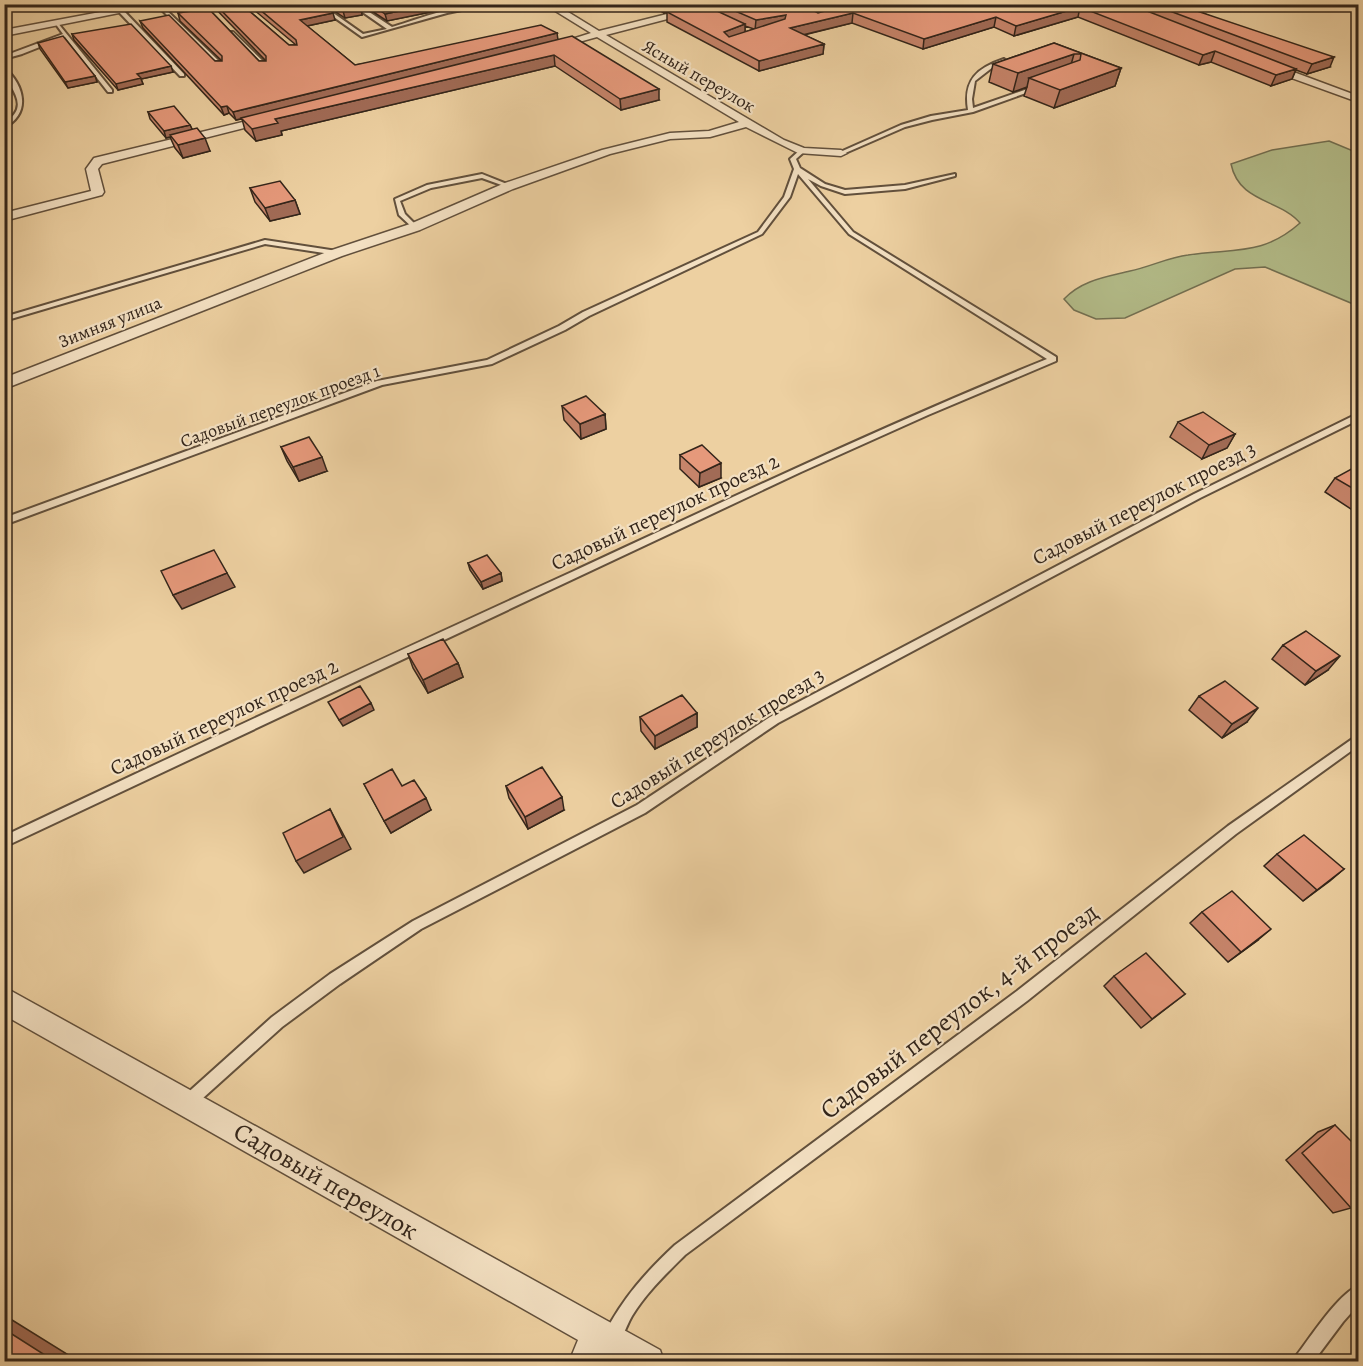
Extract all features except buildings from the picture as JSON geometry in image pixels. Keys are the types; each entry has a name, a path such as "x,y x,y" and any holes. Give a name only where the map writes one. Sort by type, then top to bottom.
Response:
{"street":[{"name":"Ясный переулок","path":"548,4 598,36 747,123 802,151 841,153"},
{"path":"540,51 598,36 621,27 705,11 720,4"},
{"path":"4,33 154,5"},
{"path":"1261,63 1359,99"},
{"path":"4,217 91,196 98,192 92,169 98,161 284,115"},
{"name":"Зимняя улица","path":"4,384 337,253 415,227 509,186 606,152 670,136 710,134 747,123"},
{"name":"Садовый переулок","path":"8,1010 188,1102 597,1345 648,1362"}],"lane":[{"path":"339,4 326,10 362,36 446,12 489,4"},
{"path":"353,4 391,29"},
{"path":"154,5 221,66"},
{"path":"440,8 446,12"},
{"path":"121,12 182,75"},
{"path":"57,23 110,91"},
{"path":"228,30 265,66"},
{"path":"4,58 25,52 46,39 66,35"},
{"path":"971,111 969,99 973,80 991,66 1012,59"},
{"path":"4,68 11,77 21,106 21,113 4,126"},
{"path":"841,153 903,126 971,111 1049,83"},
{"name":"Садовый переулок проезд 1","path":"4,522 380,383 489,362 507,354 586,314 760,233 787,197 797,170 793,159 802,151"},
{"path":"797,170 824,185 845,192 904,187 953,175"},
{"name":"Садовый переулок проезд 2","path":"4,843 291,704 547,587 701,513 985,386 1053,359 850,233 797,170"},
{"path":"415,227 402,215 397,200 429,186 482,176 509,186"},
{"path":"4,319 265,243 337,253"},
{"name":"Садовый переулок проезд 3","path":"188,1102 277,1022 335,979 417,925 641,809 774,720 1197,496 1359,417"},
{"name":"Садовый переулок, 4-й проезд","path":"597,1345 640,1288 680,1250 1012,1003 1232,830 1359,740"},
{"path":"1302,1362 1337,1316 1359,1294"}],"green space":[{"path":"1329,141 1358,153 1358,306 1265,267 1235,269 1125,318 1096,319 1074,310 1064,299 1086,283 1103,277 1181,256 1260,246 1286,234 1300,223 1292,215 1242,186 1235,177 1231,164 1272,150"}]}
